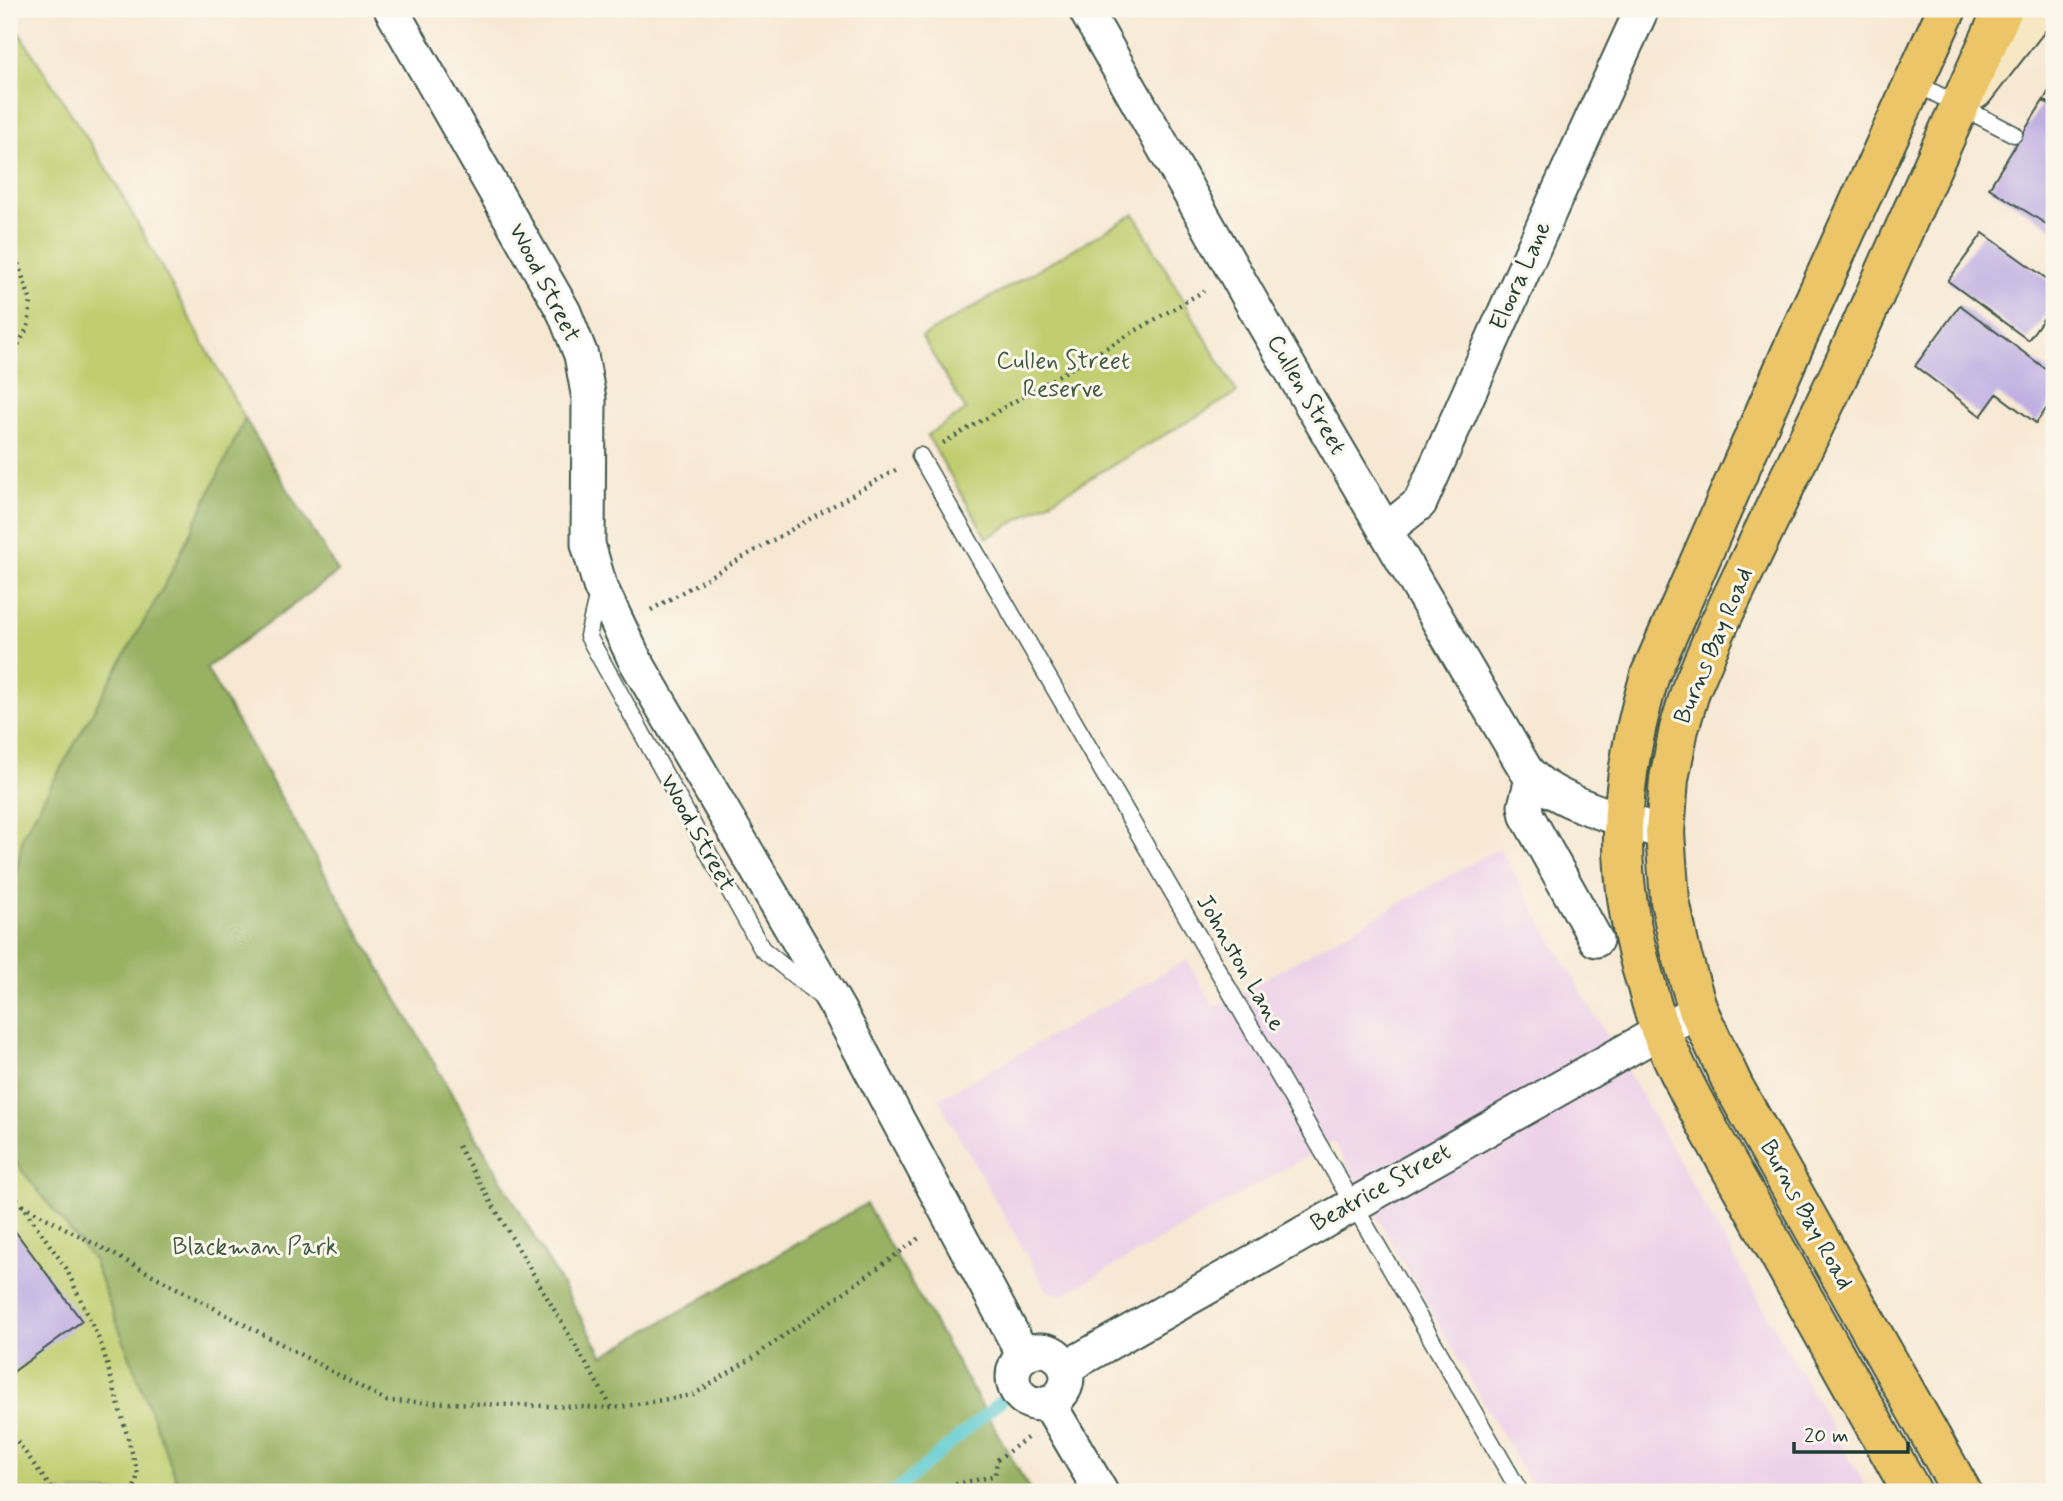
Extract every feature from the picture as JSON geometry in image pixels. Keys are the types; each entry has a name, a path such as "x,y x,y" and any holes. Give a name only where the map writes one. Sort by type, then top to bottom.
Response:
{"main road":[{"name":"Burns Bay Road","path":"1912,1492 1696,1106 1660,1031 1627,908 1622,832 1626,774 1637,719 1650,675 1795,343 1947,9"},
{"path":"1961,107 2003,9"},
{"name":"Burns Bay Road","path":"1961,107 1842,368 1695,679 1679,729 1669,779 1665,833 1670,901 1680,949 1698,1010 1734,1087 1962,1492"}],"street":[{"name":"Wood Street","path":"391,9 564,312 581,355 589,399 589,544 600,586 635,660 841,1014 1024,1356"},
{"name":"Cullen Street","path":"1085,9 1385,531 1532,779 1604,814 1665,833"},
{"name":"Eloora Lane","path":"1385,531 1420,503 1552,204 1642,9"},
{"name":"Burns Bay Road","path":"1961,107 2037,9"},
{"path":"1532,779 1525,806 1527,816 1596,940"},
{"name":"Beatrice Street","path":"1065,1368 1698,1010"},
{"path":"1052,1409 1067,1380 1065,1368 1059,1357 1043,1350 1035,1350 1024,1356 1015,1367 1013,1376 1019,1393 1034,1403 1052,1409 1101,1492"}],"lane":[{"path":"1915,83 2014,134"},
{"name":"Johnston Lane","path":"920,456 1520,1492"}],"path":[{"path":"9,237 31,302 28,327 9,362"},
{"path":"458,1146 613,1408"},
{"path":"9,1187 66,1268 102,1346 138,1474 134,1492"},
{"path":"22,1205 387,1401 613,1408 693,1395 757,1355 950,1217"},
{"path":"936,1492 947,1486 995,1475 997,1460 1052,1409"},
{"path":"9,1430 54,1492"}],"shaded area":[{"path":"1499,848 1869,1492 1535,1492 1333,1141 1063,1295 1047,1291 938,1099 1187,960 1214,1007"}],"green space":[{"name":"Blackman Park","path":"9,17 112,177 245,419 338,572 206,668 603,1356 866,1204 1031,1492 9,1492"},
{"name":"Cullen Street Reserve","path":"1134,214 1237,393 987,538 927,435 966,410 922,337"},
{"name":"Blackman Park","path":"245,419 338,572 206,668 603,1356 866,1204 1031,1492 181,1492 93,1260 9,1154 9,911 23,835 169,577"}],"building":[{"path":"2054,81 2054,106 2044,100"},
{"path":"2043,101 2054,108 2054,229 1989,188"},
{"path":"1983,233 2054,284 2054,304 2028,340 1948,281"},
{"path":"1960,305 2054,375 2054,398 2036,423 1997,394 1981,416 1915,366"},
{"path":"9,1223 82,1321 9,1375"}],"waterway":[{"path":"894,1492 1001,1401"}]}
